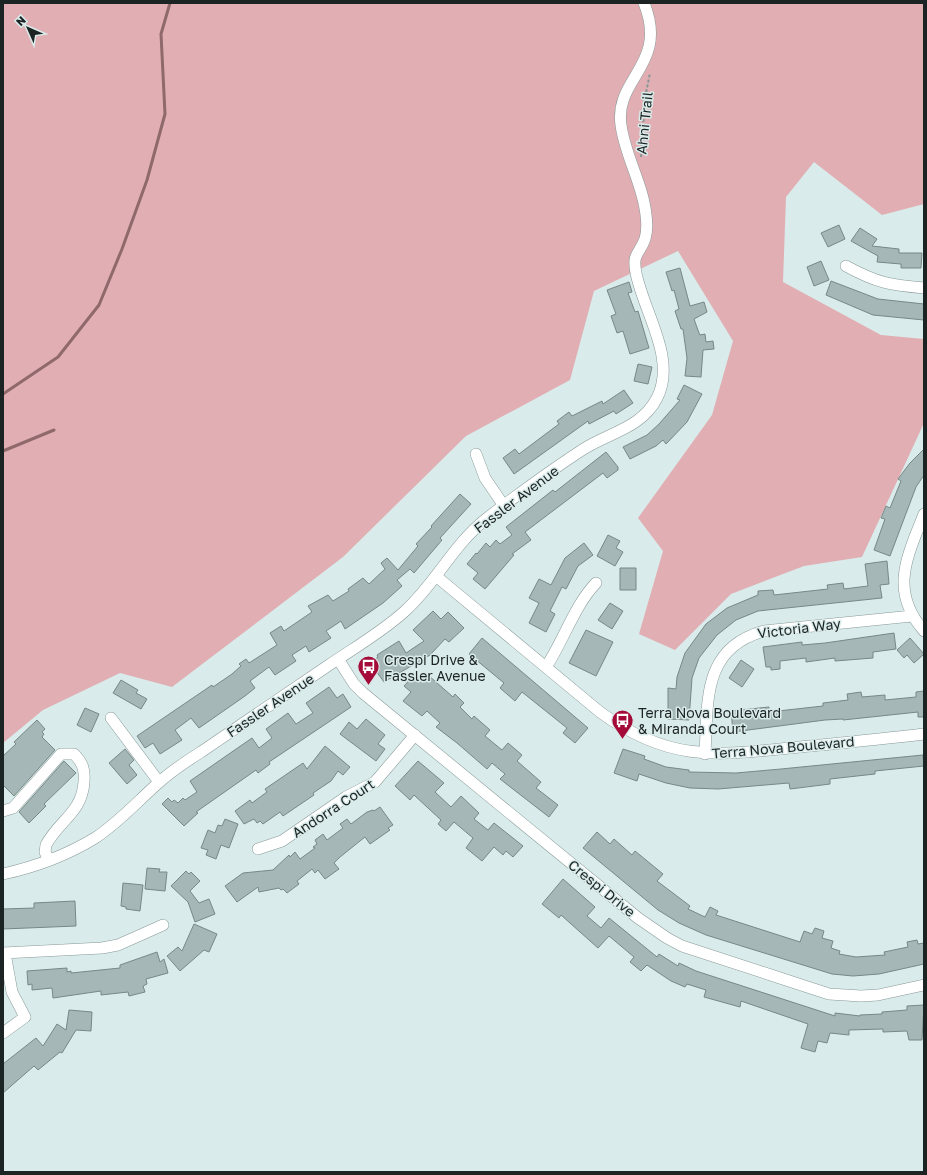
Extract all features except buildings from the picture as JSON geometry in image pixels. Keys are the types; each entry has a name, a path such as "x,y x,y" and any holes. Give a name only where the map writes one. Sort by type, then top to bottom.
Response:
{"street":[{"name":"Fassler Avenue","path":"3,874 48,860 95,838 113,825 159,782 402,614 437,577 463,540 486,519 585,448 637,422 649,411 657,398 664,375 661,352 636,272 636,254 645,240 646,216 642,196 623,136 620,119 622,105 650,47 651,24 644,3"},
{"path":"846,266 876,281 888,284 924,288"},
{"path":"476,454 485,478 504,506"},
{"path":"924,514 909,551 903,580 907,604 912,616 924,631"},
{"name":"Terra Nova Boulevard","path":"437,577 600,712 631,732 668,747 705,754 739,753 924,734"},
{"path":"546,667 562,642 579,605 596,583"},
{"name":"Victoria Way","path":"705,754 710,683 717,667 726,653 737,642 750,635 764,631 912,616"},
{"name":"Crespi Drive","path":"338,659 354,684 364,693 638,918 667,938 682,946 829,994 873,995 924,985"},
{"path":"111,718 159,782"},
{"name":"Andorra Court","path":"258,849 282,841 346,797 375,782 415,735"},
{"path":"3,811 13,808 61,754 74,754 81,761 85,769 84,793 78,806 49,838 45,852 48,860"},
{"path":"3,1033 25,1017 12,992 4,953 102,948 118,945 163,925"}],"path":[{"name":"Ahni Trail","path":"641,159 645,98 651,69"}],"shaded area":[{"path":"3,3 924,3 924,204 882,215 814,162 786,197 783,282 881,335 924,339 924,423 862,557 804,566 731,594 675,650 639,634 663,551 638,518 712,415 733,341 678,251 594,291 570,380 466,436 343,557 172,687 120,673 43,710 3,743"}],"waterway":[{"path":"3,394 58,357 99,305 122,249 147,180 165,114 161,34 170,3"},
{"path":"3,451 54,430"}],"place":[{"name":"Crespi Drive & Fassler Avenue","path":"369,686"},
{"name":"Terra Nova Boulevard & Miranda Court","path":"622,740"}]}
